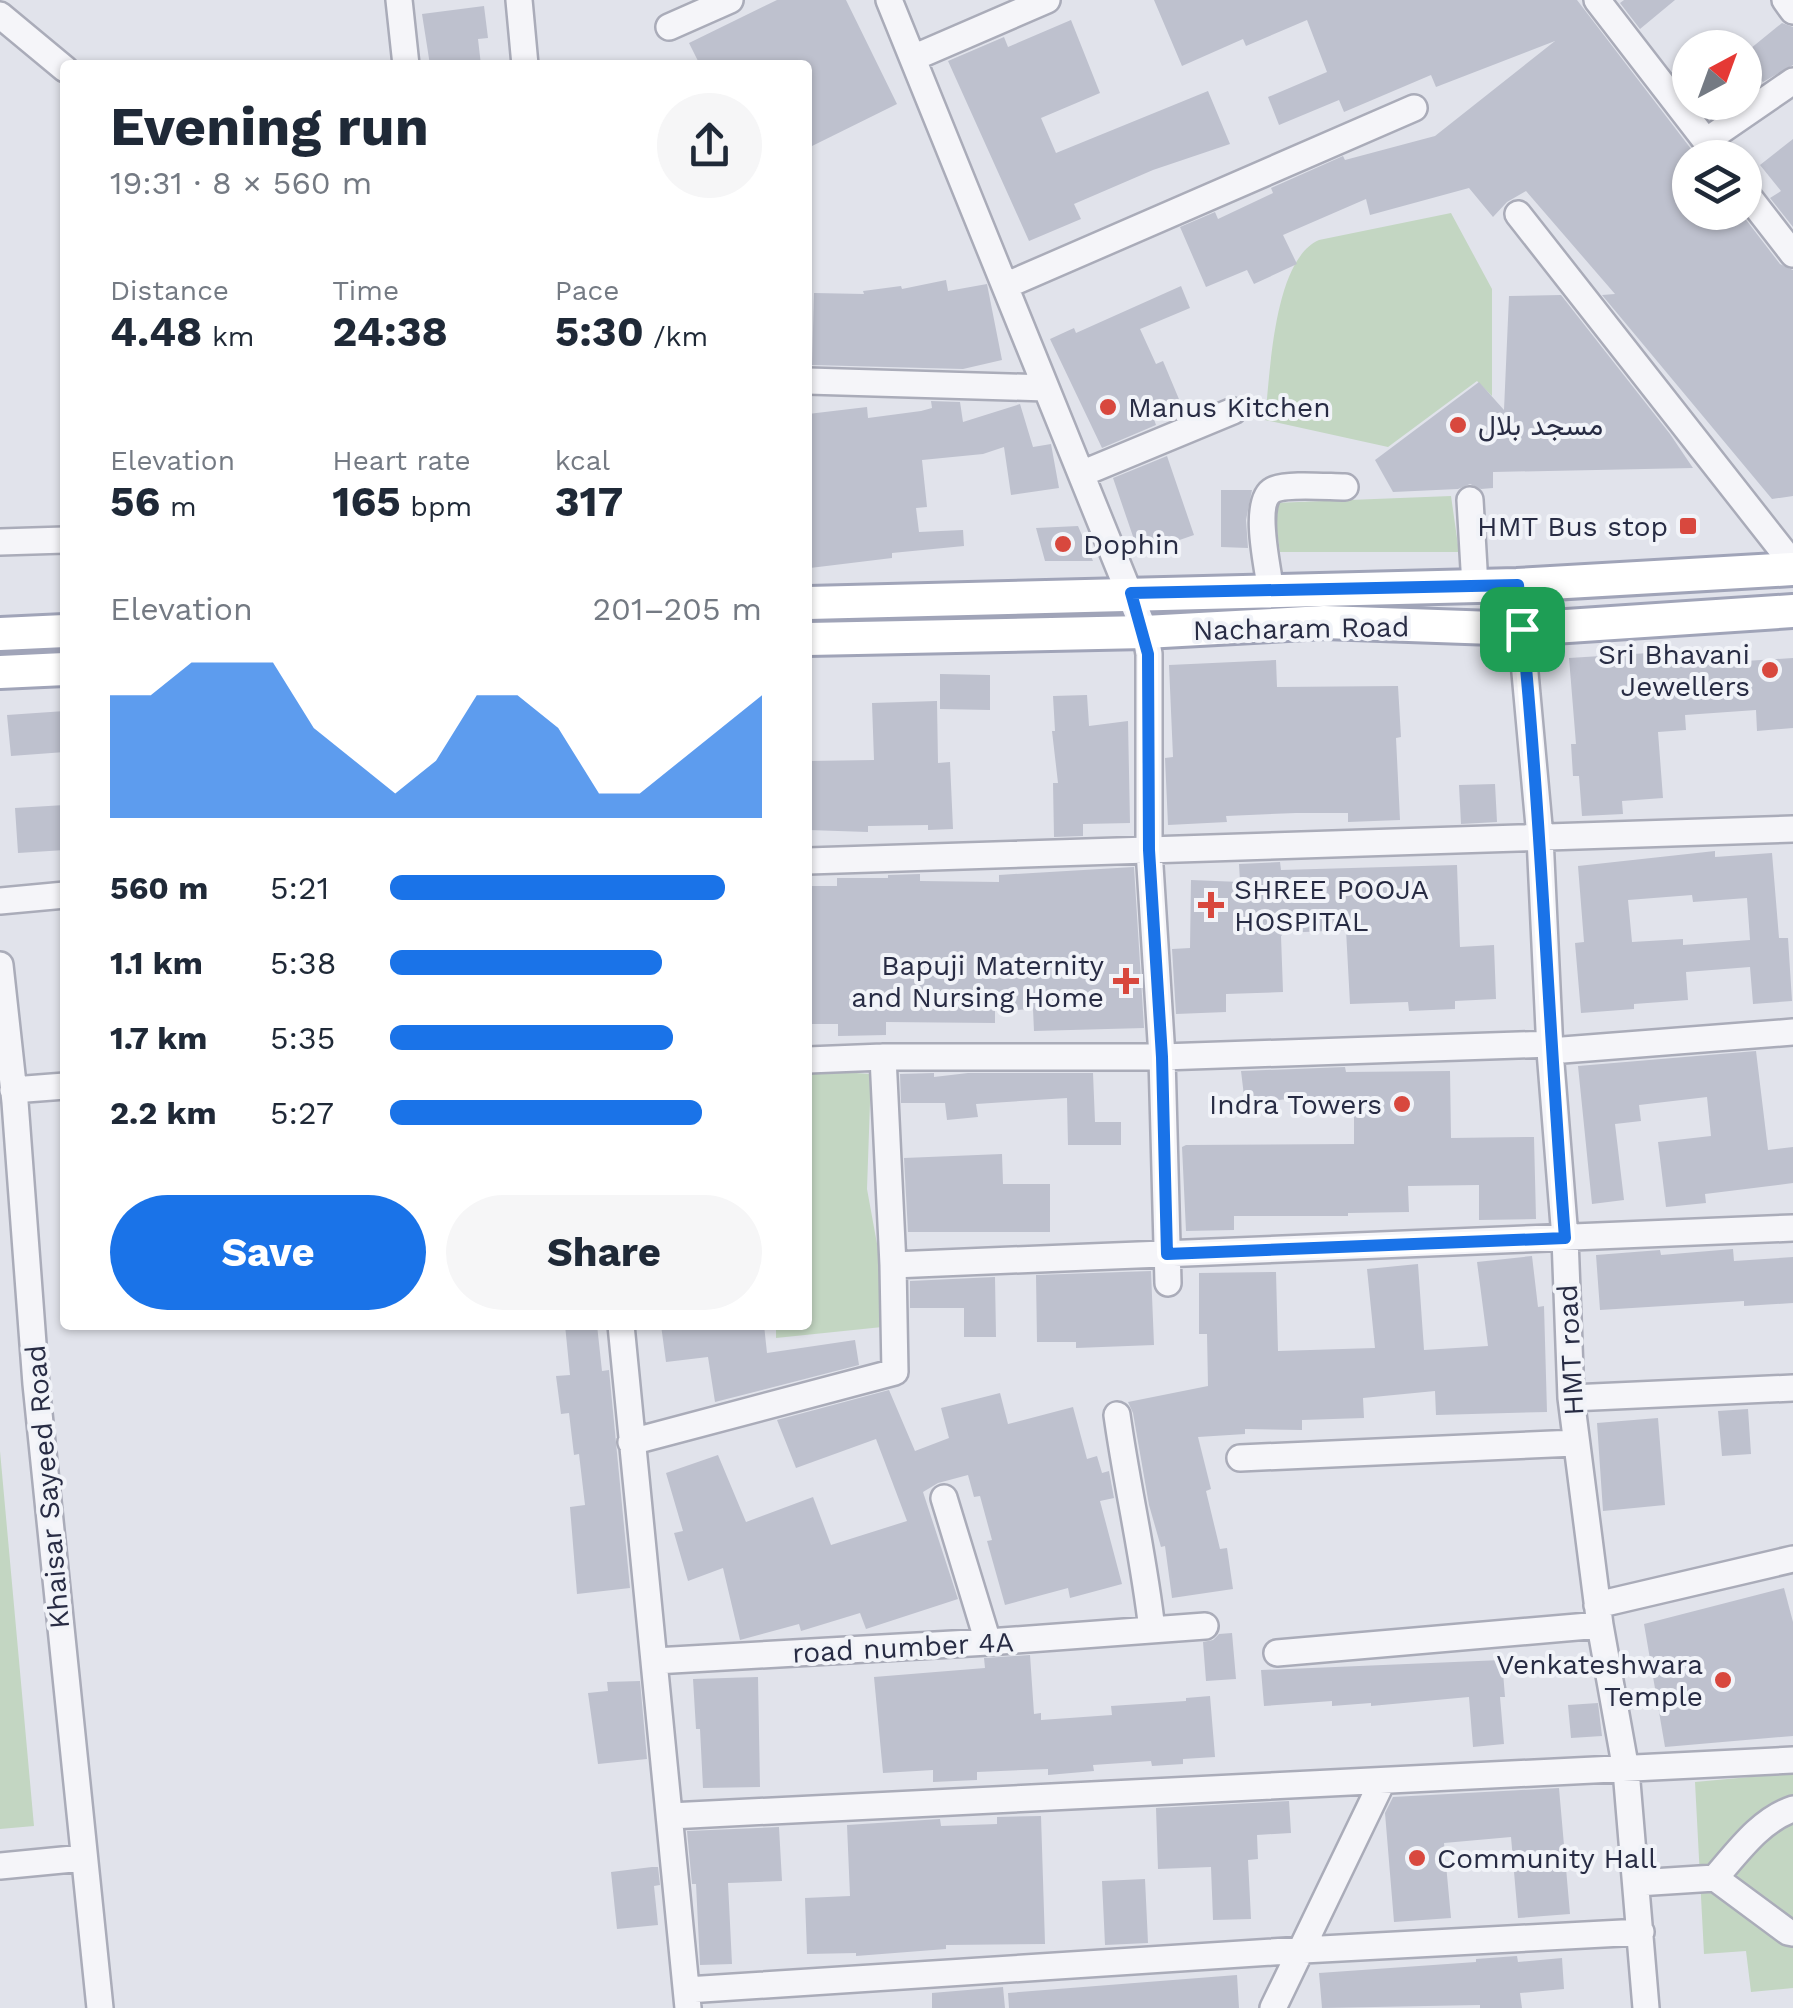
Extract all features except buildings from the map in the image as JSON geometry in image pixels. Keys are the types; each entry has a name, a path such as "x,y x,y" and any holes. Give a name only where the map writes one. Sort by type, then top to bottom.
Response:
{"main road":[{"name":"Nacharam Road","path":"812,603 1518,585 1793,566"},
{"name":"Nacharam Road","path":"812,639 1144,632 1324,622 1522,629 1793,612"},
{"path":"0,634 60,631"},
{"path":"0,672 60,669"}],"street":[{"path":"399,0 405,60"},
{"path":"519,0 525,60"},
{"path":"668,26 730,0"},
{"path":"889,0 1144,632 1148,654 1149,850 1162,1057 1168,1283"},
{"path":"913,58 1047,0"},
{"path":"1598,0 1705,140"},
{"path":"1785,0 1793,10"},
{"path":"0,15 60,64"},
{"path":"1723,140 1793,82"},
{"path":"1004,286 1414,108"},
{"path":"1518,214 1793,566"},
{"path":"1762,214 1793,254"},
{"path":"812,381 1046,388"},
{"path":"1081,474 1233,410"},
{"path":"1271,591 1261,510 1266,496 1280,488 1346,487"},
{"path":"1470,500 1475,586"},
{"path":"0,542 60,540"},
{"name":"HMT road","path":"1518,585 1540,837 1571,1398 1598,1615 1626,1770 1646,2008"},
{"path":"812,861 1793,829"},
{"path":"0,901 60,895"},
{"name":"Khaisar Sayeed Road","path":"0,965 36,1384 100,2008"},
{"path":"812,1060 1162,1057 1550,1047 1793,1032"},
{"path":"631,1442 895,1372 883,1057"},
{"path":"13,1090 60,1086"},
{"path":"893,1265 1793,1228"},
{"path":"621,1330 688,1999 1303,1950 1642,1932"},
{"path":"1571,1398 1793,1388"},
{"path":"1117,1415 1131,1513 1144,1561 1152,1630"},
{"path":"1240,1458 1576,1443"},
{"path":"944,1498 988,1642"},
{"path":"1277,1653 1598,1615 1793,1559"},
{"name":"road number 4A","path":"655,1660 1205,1626"},
{"path":"670,1816 1793,1760"},
{"path":"1273,2008 1382,1782"},
{"path":"1715,1878 1777,1814 1793,1809"},
{"path":"0,1866 83,1858"},
{"path":"1637,1883 1715,1878 1793,1932"}],"green space":[{"path":"1451,213 1492,289 1492,396 1477,381 1388,447 1265,420 1272,349 1283,294 1304,252 1319,240"},
{"path":"1451,496 1459,552 1280,552 1273,503"},
{"path":"812,1070 871,1074 867,1189 892,1326 776,1338 776,1330 812,1330"},
{"path":"0,1451 34,1826 0,1829"},
{"path":"1793,1773 1793,1988 1751,1992 1746,1951 1704,1954 1695,1782"}],"place":[{"name":"Manus Kitchen","path":"1108,407"},
{"name":"مسجد بلال","path":"1458,425"},
{"name":"HMT Bus stop","path":"1688,526"},
{"name":"Dophin","path":"1063,544"},
{"name":"Sri Bhavani Jewellers","path":"1770,670"},
{"name":"SHREE POOJA HOSPITAL","path":"1211,905"},
{"name":"Bapuji Maternity and Nursing Home","path":"1126,981"},
{"name":"Indra Towers","path":"1402,1104"},
{"name":"Venkateshwara Temple","path":"1723,1680"},
{"name":"Community Hall","path":"1417,1858"}],"route":[{"path":"1518,585 1522,629 1540,837 1550,1050 1565,1238 1167,1254 1162,1057 1149,850 1148,654 1131,593 1518,585"}]}
